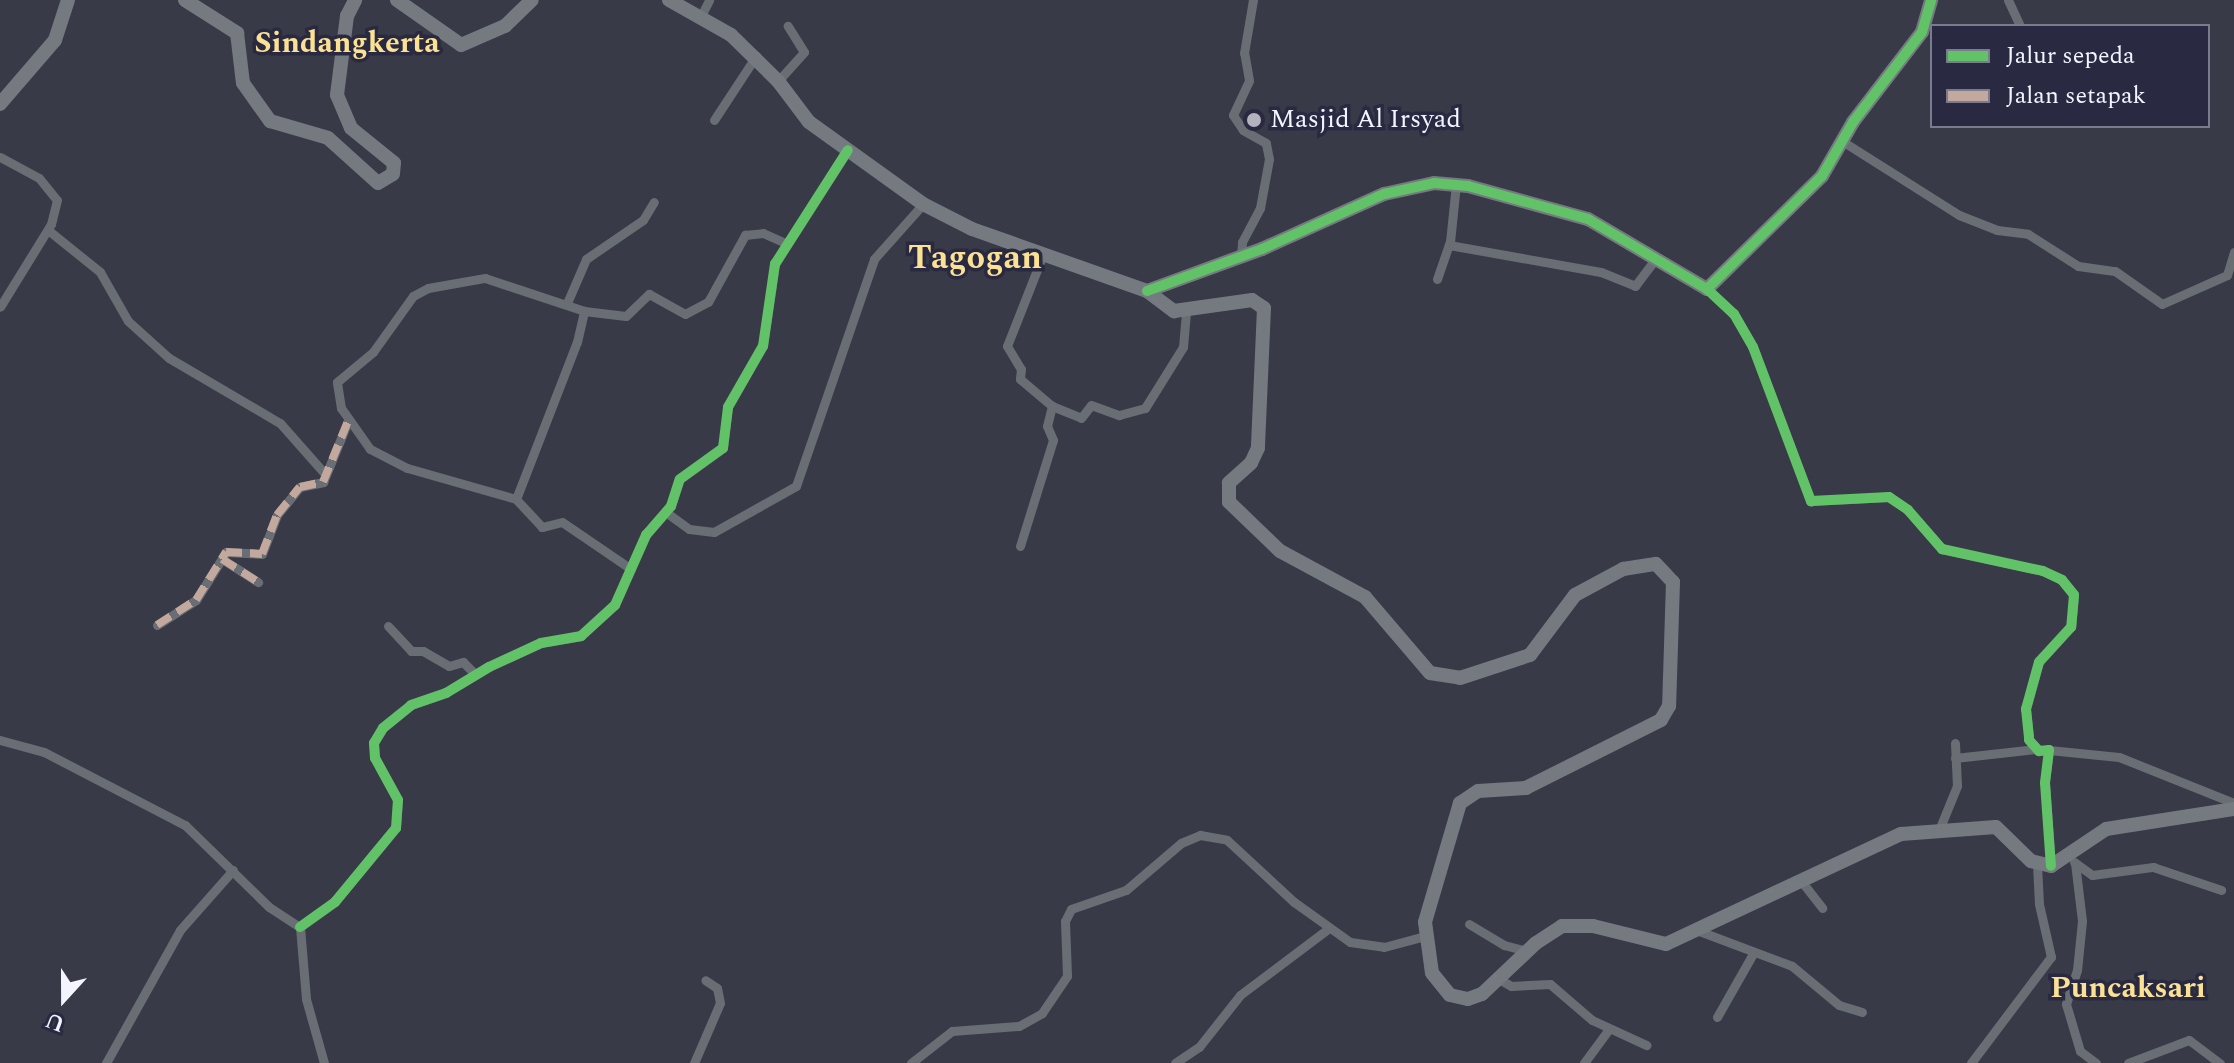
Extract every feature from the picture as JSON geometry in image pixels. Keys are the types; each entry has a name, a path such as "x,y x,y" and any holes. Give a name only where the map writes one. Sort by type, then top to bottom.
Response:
{"main road":[{"path":"0,104 55,40 68,0"},
{"path":"185,0 237,33 243,83 270,121 328,138 378,183 393,174 394,163 351,128 337,95 347,16 355,0"},
{"path":"397,0 461,45 505,26 532,0"},
{"path":"669,0 701,16 756,56 809,122 923,204 972,229 1147,291 1165,307 1186,311 1252,300 1264,308 1258,448 1228,487 1234,511 1280,551 1365,597 1430,673 1460,678 1530,655 1575,595 1623,569 1656,564 1673,582 1666,713 1526,788 1478,791 1464,797 1426,910 1425,936 1432,973 1450,995 1475,998 1526,951 1562,926 1593,926 1659,944 1699,931 1889,837 1996,827 2044,865 2071,860 2106,829 2234,806"},
{"path":"1147,291 1241,257 1384,194 1423,184 1456,184 1572,213 1707,289 1815,185 1842,141 1910,51 1931,0"}],"street":[{"path":"701,16 709,0"},
{"path":"1241,257 1242,242 1260,208 1269,159 1266,143 1243,130 1233,115 1249,80 1244,53 1253,0"},
{"path":"2008,0 2019,24"},
{"path":"778,81 804,52 788,26"},
{"path":"714,120 756,56"},
{"path":"1842,141 1959,215 1997,230 2028,234 2078,266 2115,271 2162,304 2227,275 2234,252"},
{"path":"300,927 335,902 396,828 398,800 375,758 380,732 411,705 541,643 587,632 615,605 646,535 667,513 680,479 723,448 728,407 763,346 769,287 785,243 817,203 848,150"},
{"path":"0,157 55,193 57,210 0,307"},
{"path":"1437,279 1449,245 1456,184"},
{"path":"567,303 586,259 643,220 654,202"},
{"path":"667,513 689,529 714,532 796,486 874,259 886,240 923,204"},
{"path":"48,230 100,272 128,321 161,351 280,423 326,475"},
{"path":"631,569 562,522 542,527 516,499 387,459 365,445 348,421 335,392 337,382 373,352 419,292 485,278 584,311 626,316 646,294 685,314 708,302 745,235 763,233 785,243"},
{"path":"1449,245 1601,272 1635,286 1656,258"},
{"path":"1044,252 1007,346 1021,369 1020,379 1052,406 1081,418 1091,405 1119,415 1145,408 1183,347 1186,311"},
{"path":"1707,289 1734,314 1753,347 1811,501 1889,497 1908,510 1942,549 2043,571 2062,580 2074,595 2071,627 2043,655 2028,696 2027,733 2037,749"},
{"path":"516,499 577,342 584,311"},
{"path":"1020,546 1049,457 1052,406"},
{"path":"157,625 196,600 231,550 262,554 277,515 304,483 320,484 326,475 348,421"},
{"path":"222,559 258,582"},
{"path":"388,626 411,651 423,651 449,666 463,662 476,675"},
{"path":"0,740 44,752 180,822 269,907 300,927"},
{"path":"1939,830 1957,786 1955,743"},
{"path":"1955,758 2037,749 2119,757 2234,806"},
{"path":"1971,1063 2051,957 2039,904 2044,865 2045,783 2049,750"},
{"path":"911,1063 952,1031 1019,1026 1042,1013 1067,976 1065,921 1071,909 1126,890 1181,843 1200,835 1227,840 1328,929 1350,942 1384,947 1425,936"},
{"path":"2071,860 2092,875 2153,867 2221,890"},
{"path":"2071,860 2082,921 2077,970 2066,1004 2080,1051 2096,1063"},
{"path":"106,1063 158,977 175,937 233,870"},
{"path":"1802,882 1822,908"},
{"path":"1469,924 1504,945 1526,951"},
{"path":"300,927 308,1011 324,1063"},
{"path":"1175,1063 1199,1047 1240,995 1328,929"},
{"path":"1699,931 1792,966 1839,1005 1862,1012"},
{"path":"1717,1017 1754,952"},
{"path":"1499,979 1511,986 1550,984 1609,1029 1646,1045"},
{"path":"694,1063 720,1003 717,988 705,980"},
{"path":"1584,1063 1609,1029"},
{"path":"2128,1063 2189,1040 2220,1063"}],"marked path":[{"path":"157,625 196,600 226,552 262,554 277,515 300,487 323,482 348,421"},
{"path":"222,559 258,582"}],"cycle path":[{"path":"1147,291 1262,249 1384,194 1434,183 1468,186 1588,219 1707,289 1822,176 1853,122 1922,32 1931,0"},
{"path":"300,927 335,902 396,828 398,800 375,758 374,743 383,728 411,705 446,693 489,667 541,643 581,636 615,605 646,535 671,506 680,479 723,448 728,407 763,346 775,264 848,150"},
{"path":"1707,289 1734,314 1753,347 1811,501 1889,497 1908,510 1942,549 2043,571 2062,580 2074,595 2071,627 2039,662 2026,709 2029,740 2039,751 2049,750 2045,783 2051,866"}],"place":[{"name":"Masjid Al Irsyad","path":"1254,120"}],"district":[{"name":"Sindangkerta","path":"347,43"},
{"name":"Tagogan","path":"975,259"},
{"name":"Puncaksari","path":"2128,988"}]}
